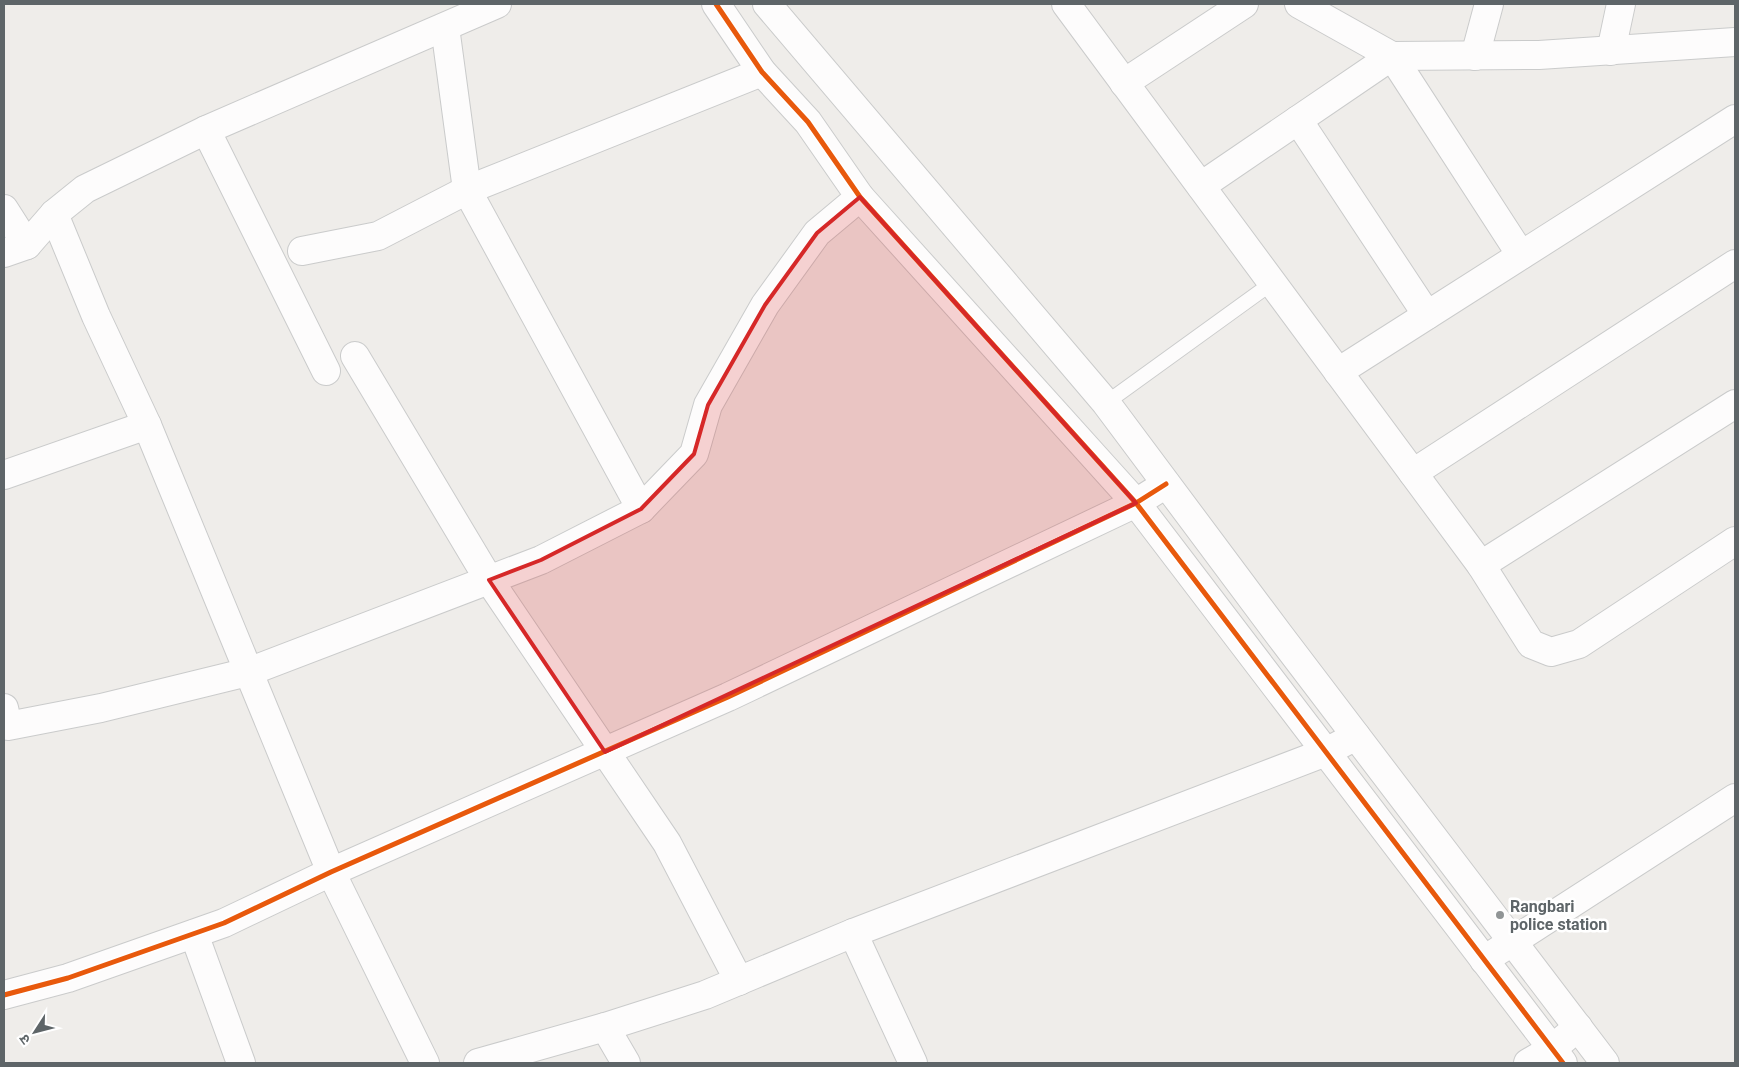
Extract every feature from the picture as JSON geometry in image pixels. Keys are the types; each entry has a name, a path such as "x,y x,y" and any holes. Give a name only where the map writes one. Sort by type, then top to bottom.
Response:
{"street":[{"path":"4,209 16,249 85,189 206,130 497,4"},
{"path":"716,4 762,72 808,122 860,197 1136,503 1557,1056"},
{"path":"1066,4 1481,565 1531,644 1552,652 1579,644 1735,541"},
{"path":"1124,82 1244,4"},
{"path":"1299,4 1392,56 1521,255"},
{"path":"1475,56 1489,4"},
{"path":"1611,51 1622,4"},
{"path":"773,6 1106,403 1356,736 1606,1063"},
{"path":"446,27 467,190 641,509"},
{"path":"1201,186 1392,56 1539,55 1611,51 1731,50"},
{"path":"302,251 378,236 467,190 762,72"},
{"path":"1338,372 1735,119"},
{"path":"1298,120 1427,315"},
{"path":"206,130 326,370"},
{"path":"4,708 8,726 101,708 248,672 541,560 641,509 694,454 708,405 765,305 818,233 860,197"},
{"path":"54,214 96,316 147,424 331,872 425,1063"},
{"path":"1413,473 1735,264"},
{"path":"355,356 489,580 667,843 739,981"},
{"path":"1481,565 1735,404"},
{"path":"4,475 147,424"},
{"path":"4,995 68,978 224,923 331,872 737,693 1136,503 1166,484"},
{"path":"478,1063 605,1027 705,995 853,933 1326,752 1356,736"},
{"path":"1484,960 1734,801"},
{"path":"853,933 913,1063"},
{"path":"194,934 241,1063"},
{"path":"605,1027 626,1063"},
{"path":"1528,1063 1557,1056 1578,1027"}],"lane":[{"path":"1106,403 1272,283"}],"highlighted area":[{"path":"860,197 1136,503 605,752 489,580 541,560 641,509 694,454 708,405 765,305 817,233"}],"cycle path":[{"path":"716,4 762,72 808,122 860,197 1136,503 1563,1063"},
{"path":"4,995 68,978 224,923 331,872 728,697 1136,503 1166,484"}],"place":[{"name":"Rangbari police station","path":"1500,915"}]}
